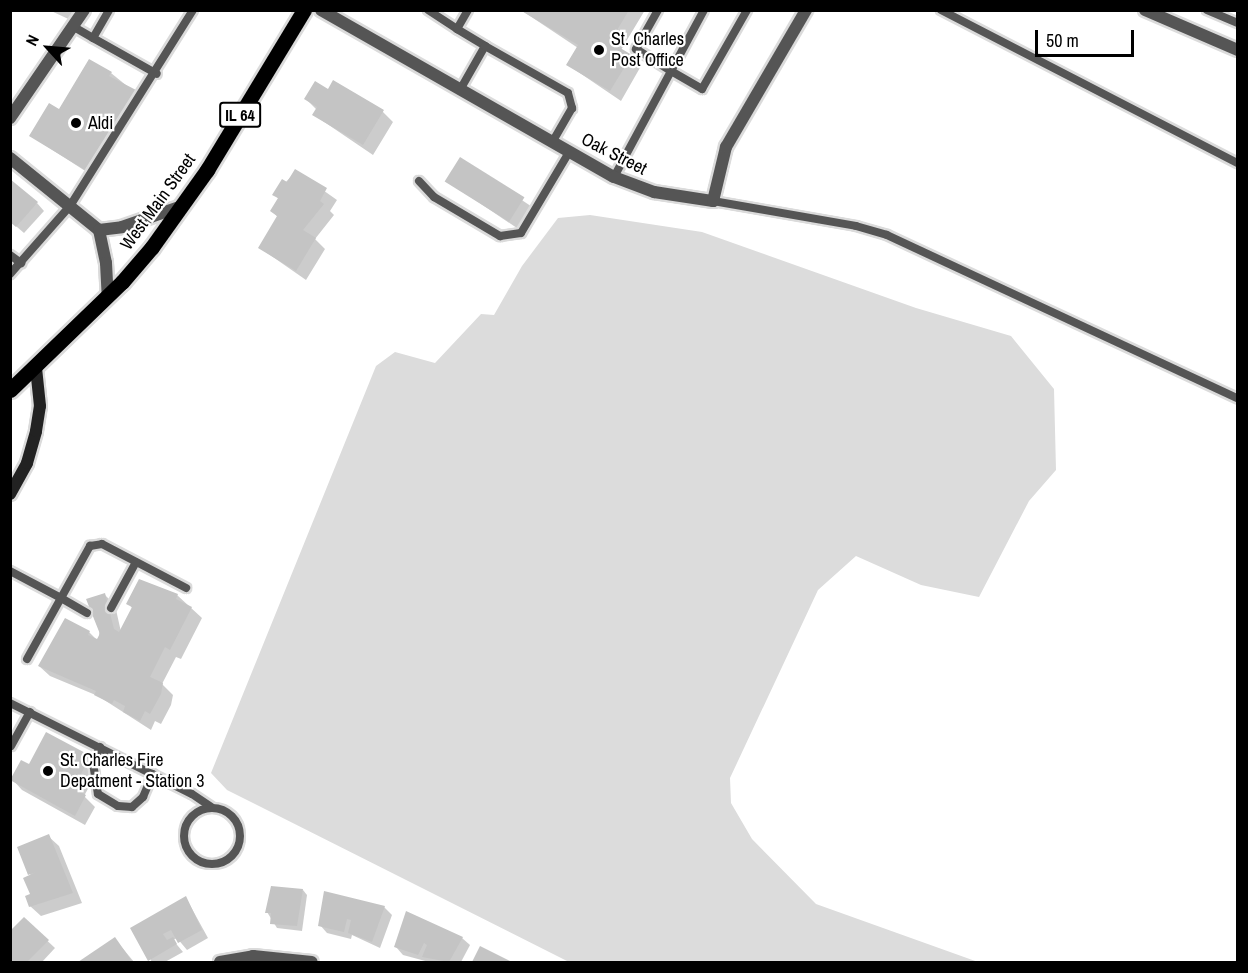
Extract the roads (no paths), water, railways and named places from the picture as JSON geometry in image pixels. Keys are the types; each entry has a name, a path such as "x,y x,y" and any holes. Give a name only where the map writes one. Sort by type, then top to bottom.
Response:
{"main road":[{"name":"West Main Street","path":"10,390 36,368 108,297 152,247 182,206 304,10"}],"street":[{"path":"10,118 84,10"},
{"name":"Oak Street","path":"321,10 614,177 654,192 713,201"},
{"path":"713,201 726,147 806,10"},
{"path":"1145,10 1238,50"},
{"path":"10,158 99,230 106,263 108,297"},
{"path":"99,230 122,226 182,206"},
{"path":"10,494 27,463 36,430 40,406 36,368"},
{"path":"220,963 254,956 312,963"}],"lane":[{"path":"93,38 109,10"},
{"path":"10,274 70,206 157,74 193,10"},
{"path":"429,10 485,46 568,93 572,108 552,142"},
{"path":"457,29 468,10"},
{"path":"658,10 636,49 702,89 747,10"},
{"path":"614,177 704,10"},
{"path":"941,10 1238,163"},
{"path":"1207,10 1238,23"},
{"path":"74,27 157,74"},
{"path":"460,90 485,46"},
{"path":"418,181 434,197 500,236 521,233 569,152"},
{"path":"713,201 856,226 887,235 1238,399"},
{"path":"10,255 21,263"},
{"path":"27,659 90,546 102,544 186,588"},
{"path":"111,608 136,562"},
{"path":"10,571 87,613"},
{"path":"10,703 153,774 211,807 229,813 239,829 238,848 232,856 215,864 191,855 184,838 194,814 211,807"},
{"path":"11,746 30,712"},
{"path":"100,747 93,763 98,794 118,806 132,807 143,797 153,774"}],"place":[{"name":"St. Charles Post Office","path":"599,50"},
{"name":"Aldi","path":"76,123"},
{"name":"St. Charles Fire Depatment - Station 3","path":"48,771"}]}
